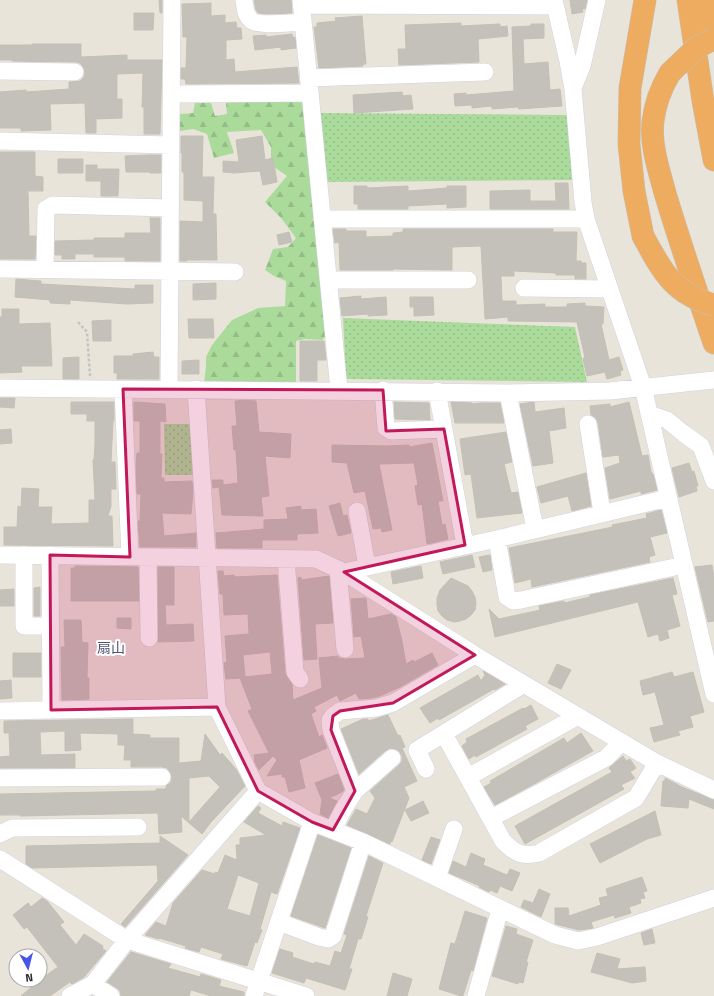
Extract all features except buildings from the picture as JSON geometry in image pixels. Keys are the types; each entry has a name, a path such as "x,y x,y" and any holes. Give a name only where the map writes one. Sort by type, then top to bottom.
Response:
{"highway":[{"path":"644,0 630,88 629,144 634,191 643,236 661,270 681,290 695,299 714,305"},
{"path":"688,0 703,101 714,160"},
{"path":"708,0 714,40 696,48 670,73 656,102 652,122 654,150 673,220 714,343"}],"street":[{"path":"169,389 172,0"},
{"path":"244,0 246,14 251,21 260,24 302,9 554,3 573,89 582,194 586,219 643,387 684,565 706,626 714,694"},
{"path":"573,89 582,66 596,0"},
{"path":"302,9 339,390"},
{"path":"0,71 75,72"},
{"path":"172,94 485,72"},
{"path":"0,141 171,145"},
{"path":"45,270 46,209 48,207 53,205 170,208"},
{"path":"322,219 586,219"},
{"path":"0,269 235,272"},
{"path":"329,280 468,280"},
{"path":"524,288 609,289"},
{"path":"0,388 508,392 610,391 712,380"},
{"path":"123,389 130,557"},
{"path":"196,389 217,707 258,791 312,822 363,842 556,935 578,941 597,937 714,898"},
{"path":"383,390 386,428 390,430 444,429"},
{"path":"437,391 465,545"},
{"path":"508,392 535,529"},
{"path":"649,414 668,420 701,446 714,480"},
{"path":"588,424 602,513"},
{"path":"341,571 497,539 668,498"},
{"path":"357,511 366,566"},
{"path":"497,539 507,597 513,601 684,565"},
{"path":"0,555 316,559 341,571 475,655 657,763 714,790"},
{"path":"24,555 24,626 50,626"},
{"path":"50,556 51,710"},
{"path":"148,557 149,638"},
{"path":"286,559 296,672 300,679"},
{"path":"341,571 345,649"},
{"path":"355,792 331,730 330,720 333,716 340,711 376,708 393,703 475,655"},
{"path":"426,769 417,750 524,684"},
{"path":"0,710 217,707"},
{"path":"468,777 578,716"},
{"path":"444,734 503,841 514,852 528,855 538,853 636,798 657,763"},
{"path":"491,818 606,758 622,742"},
{"path":"333,830 343,810 355,792 392,758"},
{"path":"0,778 162,777"},
{"path":"70,996 93,984 127,940 258,791"},
{"path":"256,989 312,822"},
{"path":"0,834 12,828 138,827"},
{"path":"437,878 454,829"},
{"path":"279,922 319,937 328,939 333,936 363,842"},
{"path":"0,860 127,940 256,989 306,996"},
{"path":"476,996 500,909"},
{"path":"93,984 111,996"}],"path":[{"path":"78,322 87,332 91,389"}],"highlighted area":[{"path":"123,389 383,390 386,431 444,429 465,545 344,572 475,655 393,703 340,711 333,716 331,730 355,791 333,830 312,822 258,791 217,707 51,710 50,555 130,557"}],"green space":[{"path":"303,99 327,335 322,340 305,339 296,341 296,382 204,384 206,357 212,345 232,320 258,308 285,306 286,281 265,270 273,249 288,247 296,238 281,218 265,202 287,176 271,165 271,147 261,130 227,132 234,153 214,158 207,134 193,129 180,131 180,114 193,113 195,103 211,103 215,116 227,114 226,103 235,101"},
{"path":"318,113 567,115 572,180 326,182"},
{"path":"343,318 575,327 587,382 346,379"},
{"path":"164,424 195,424 196,475 165,475"}],"district":[{"name":"扇山","path":"111,648"}]}
